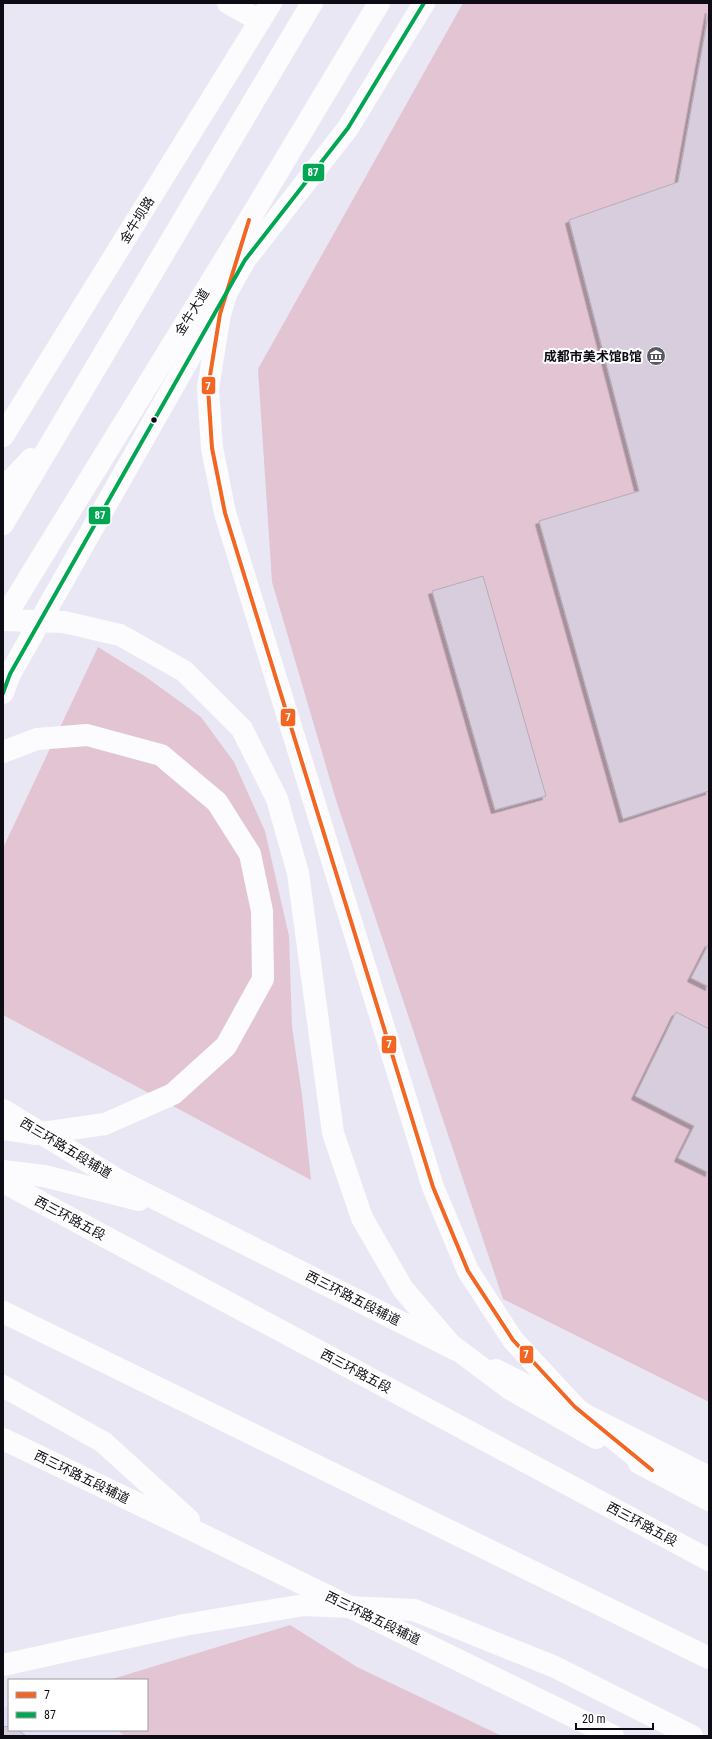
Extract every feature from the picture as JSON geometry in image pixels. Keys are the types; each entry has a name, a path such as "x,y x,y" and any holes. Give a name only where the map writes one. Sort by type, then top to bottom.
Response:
{"main road":[{"path":"228,3 266,12"},
{"path":"3,524 312,3"},
{"name":"金牛大道","path":"3,620 249,220 379,3"},
{"path":"3,693 10,674 245,260 348,128 424,3"},
{"name":"金牛坝路","path":"3,436 266,12"},
{"path":"249,220 220,314 208,388 212,448 225,513 433,1187 468,1271 513,1340 575,1407 652,1470"},
{"path":"3,489 61,427"},
{"path":"3,620 64,622 120,635 184,671 242,729 278,799 298,873 333,1133 362,1218 403,1289 450,1344 510,1388 652,1470 709,1500"},
{"path":"3,752 37,738 87,735 161,755 216,802 250,854 262,911 263,979 226,1046 172,1094 105,1124 35,1134 3,1129"},
{"name":"西三环路五段辅道","path":"3,1110 118,1180 709,1477"},
{"path":"3,1171 44,1176 175,1208"},
{"name":"西三环路五段","path":"3,1182 709,1560"},
{"path":"3,1312 709,1658"},
{"path":"3,1386 103,1442 207,1537"},
{"name":"西三环路五段辅道","path":"3,1439 613,1736"},
{"path":"3,1665 184,1624 304,1605 414,1610 555,1667 692,1736"}],"shaded area":[{"path":"463,3 709,3 709,1402 503,1299 336,800 272,582 258,369"},
{"path":"98,647 146,677 201,717 234,762 265,831 289,936 292,1027 302,1095 311,1180 3,1015 3,848"},
{"path":"290,1625 357,1667 502,1736 125,1736 118,1731 148,1731 148,1679 112,1679"},
{"path":"8,1706 8,1731 118,1731 125,1736 3,1736 3,1708"}],"building":[{"name":"成都市美术馆B馆","path":"709,10 709,791 623,819 539,521 639,491 569,220 678,182"},
{"path":"483,576 546,796 495,810 432,591"},
{"path":"709,943 709,987 691,978"},
{"path":"676,1012 709,1029 709,1173 678,1158 694,1126 635,1096"},
{"path":"8,1726 8,1731 19,1731 26,1736 3,1736 3,1727"}],"transit line":[{"name":"87","path":"3,693 10,674 245,260 348,128 424,3"},
{"name":"7","path":"249,220 220,314 208,388 212,448 225,513 433,1187 468,1271 513,1340 575,1407 652,1470"}],"place":[{"name":"成都市美术馆B馆","path":"656,356"}]}
